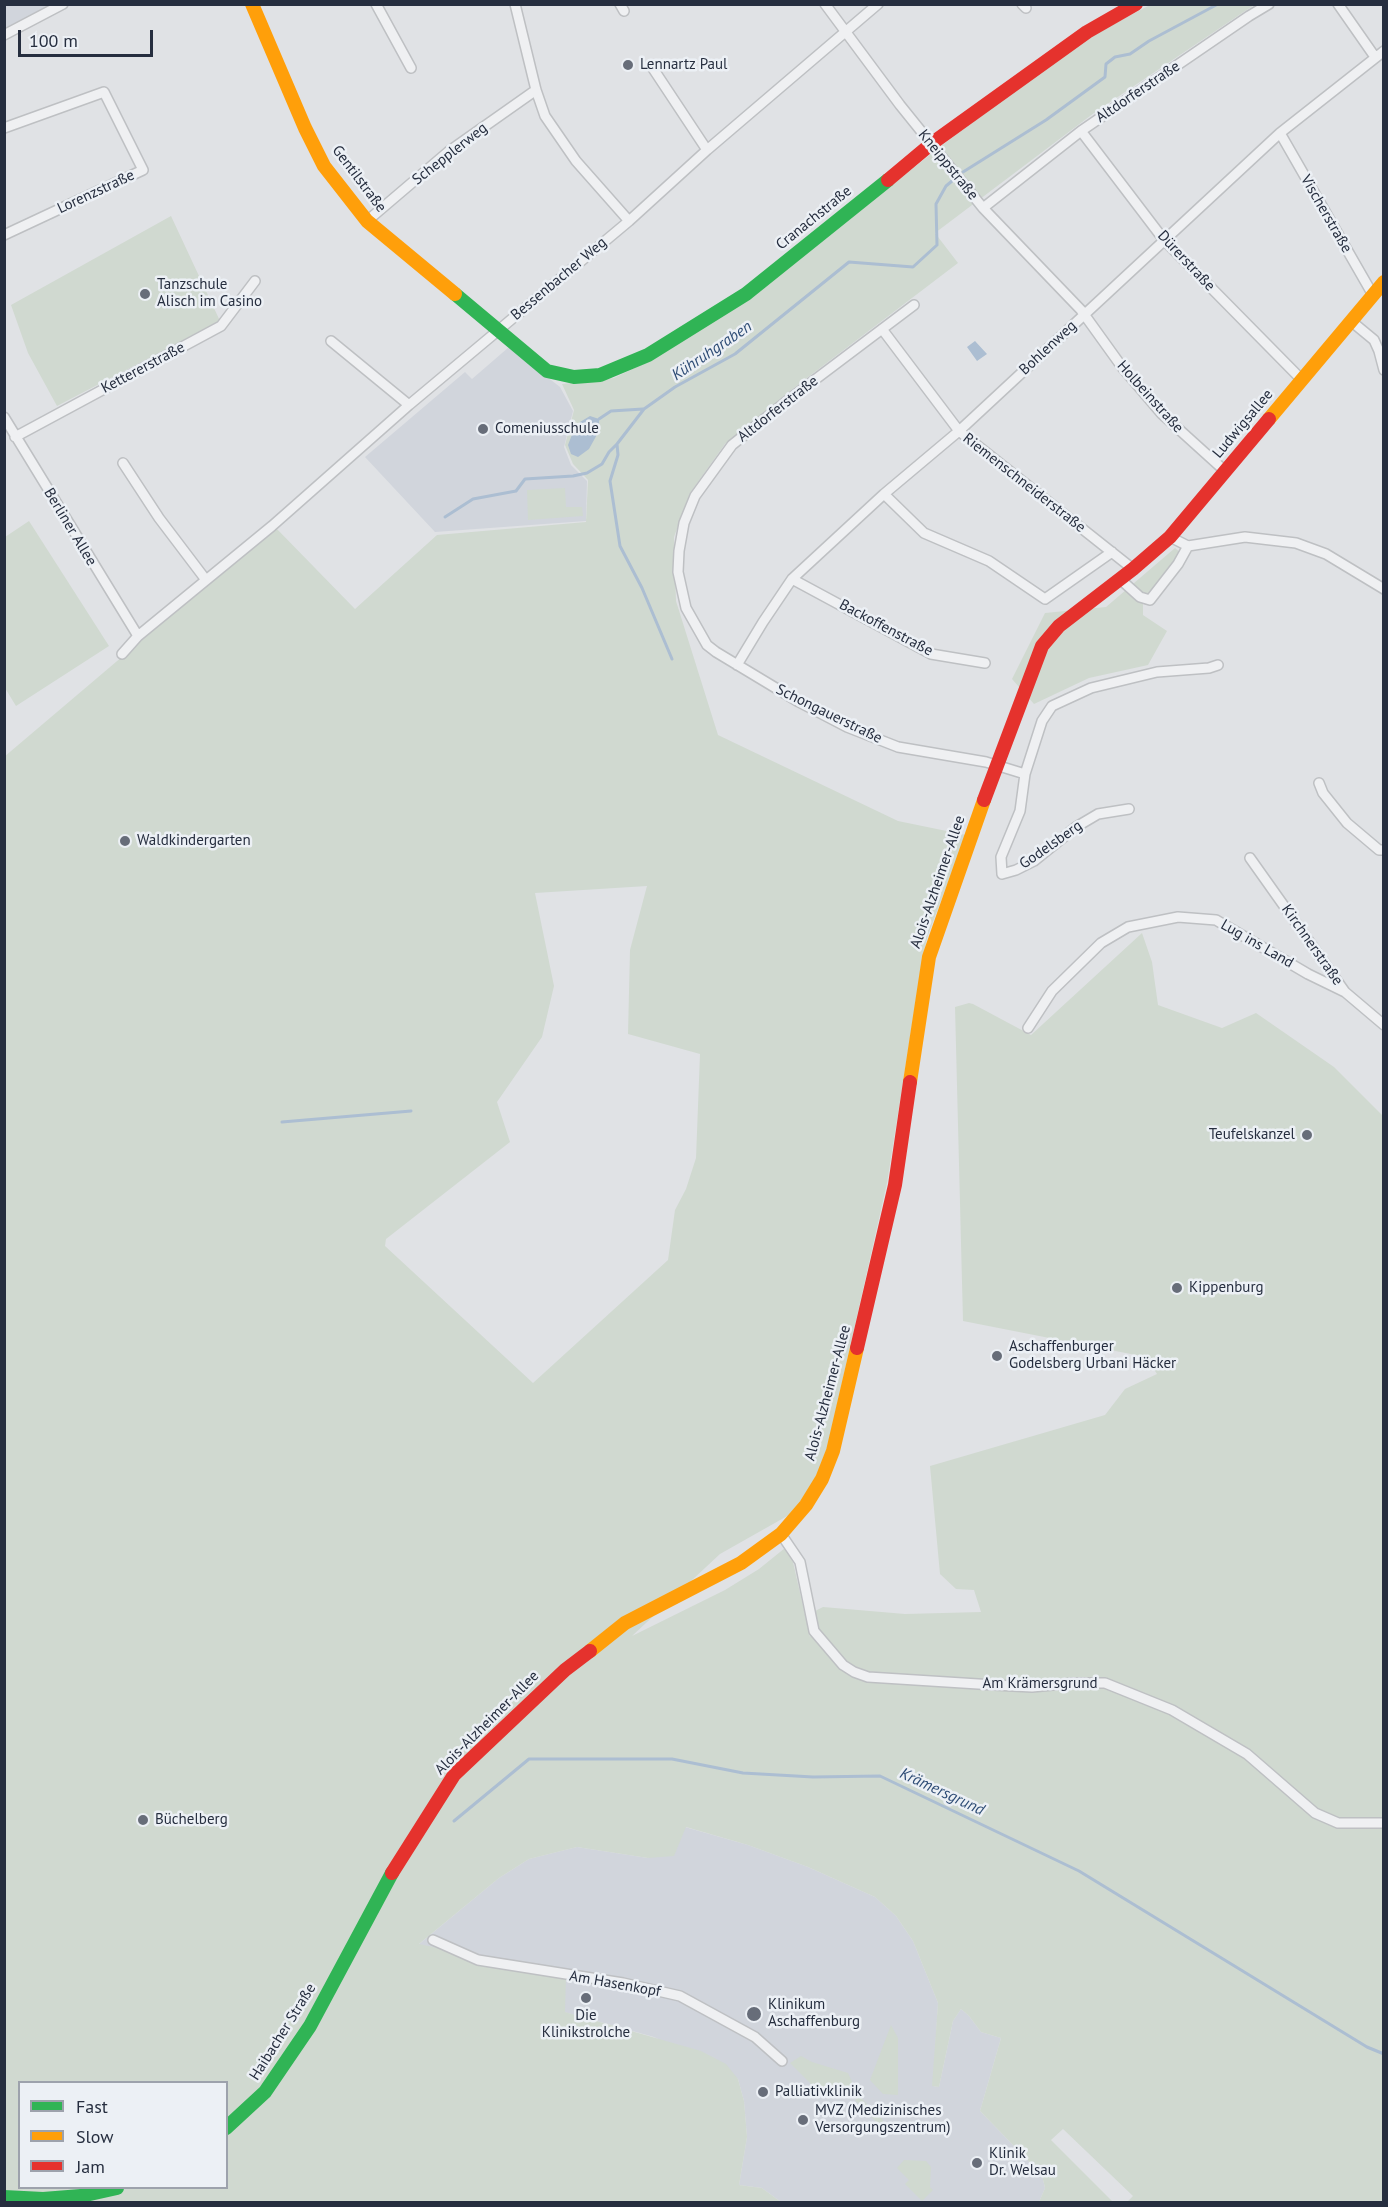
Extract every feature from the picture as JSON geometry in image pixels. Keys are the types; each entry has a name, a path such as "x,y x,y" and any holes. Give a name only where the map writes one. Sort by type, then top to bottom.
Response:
{"street":[{"path":"4,35 63,4"},
{"name":"Gentilstraße","path":"252,4 305,128 324,166 367,221 498,329"},
{"path":"376,4 411,68"},
{"path":"515,4 536,90 545,116 576,161 629,221"},
{"name":"Kneippstraße","path":"825,4 931,144 983,208 1084,315"},
{"name":"Bessenbacher Weg","path":"122,654 138,636 272,526 409,405 629,221 707,150 878,4"},
{"name":"Cranachstraße","path":"498,329 547,371 574,377 600,375 648,355 746,294 931,144 1087,32 1136,4"},
{"name":"Altdorferstraße","path":"983,208 1081,131 1248,16 1269,4"},
{"path":"1338,4 1379,54"},
{"name":"Bohlenweg","path":"737,665 792,579 884,494 958,431 1280,133 1379,54"},
{"path":"652,67 707,150"},
{"name":"Schepplerweg","path":"367,221 448,152 536,90"},
{"name":"Lorenzstraße","path":"4,128 104,92 143,170 4,235"},
{"name":"Dürerstraße","path":"1081,131 1164,240 1302,380"},
{"name":"Vischerstraße","path":"1280,133 1373,295"},
{"name":"Kettererstraße","path":"15,436 221,326 255,281"},
{"name":"Ludwigsallee","path":"996,764 1042,646 1059,626 1133,569 1170,537 1383,282"},
{"name":"Altdorferstraße","path":"737,665 706,645 686,608 678,572 679,551 684,523 695,496 732,445 914,305"},
{"name":"Holbeinstraße","path":"1084,315 1122,367 1162,414 1225,471"},
{"path":"1352,321 1374,340 1381,351 1383,370"},
{"name":"Riemenschneiderstraße","path":"882,329 958,431 1133,569"},
{"path":"331,341 409,405"},
{"name":"Berliner Allee","path":"4,417 138,636"},
{"path":"123,463 159,518 206,580"},
{"path":"884,494 924,534 989,561 1045,599 1112,552"},
{"path":"1170,537 1188,546 1245,537 1296,543 1326,554 1383,589"},
{"path":"1120,579 1140,597 1150,600 1178,564 1188,546"},
{"name":"Backoffenstraße","path":"792,579 931,654 985,663"},
{"name":"Schongauerstraße","path":"737,665 847,727 898,747 996,764"},
{"name":"Godelsberg","path":"1129,809 1098,814 1076,827 1034,861 1002,874 1000,857 1020,811 1025,774 1042,721 1052,706 1091,687 1157,672 1209,668 1218,665"},
{"path":"996,764 1025,774"},
{"name":"Alois-Alzheimer-Allee","path":"370,1912 402,1855 454,1775 537,1695 625,1623 719,1576 781,1534 806,1505 822,1479 833,1451 895,1185 929,957 996,764"},
{"path":"1319,783 1323,793 1347,824 1379,850 1383,850"},
{"name":"Kirchnerstraße","path":"1250,858 1345,992 1383,1025"},
{"name":"Lug ins Land","path":"1028,1028 1052,991 1101,943 1128,927 1178,917 1216,920 1308,974 1345,992"},
{"name":"Am Krämersgrund","path":"781,1534 788,1541 800,1562 814,1631 843,1665 854,1672 868,1677 1003,1685 1106,1683 1172,1710 1247,1754 1315,1813 1338,1822 1383,1823"},
{"name":"Haibacher Straße","path":"228,2126 266,2092 310,2026 370,1912"},
{"name":"Am Hasenkopf","path":"433,1940 478,1960 623,1983 680,1996 755,2037 782,2061"},
{"path":"4,2197 43,2199 81,2196 109,2189"}],"shaded area":[{"path":"5,5 59,5 5,38"},
{"path":"1150,5 1254,5 1094,113 935,233 958,263 795,387 725,444 690,493 674,537 676,601 718,735 898,821 966,835 928,935 923,955 887,1183 828,1445 818,1472 805,1497 789,1515 720,1554 632,1636 725,1590 759,1569 785,1548 793,1562 810,1637 815,1611 823,1607 905,1614 981,1612 974,1590 956,1589 940,1574 930,1466 1105,1415 1125,1389 1157,1374 1146,1357 963,1321 955,1007 973,1004 1031,1035 1142,933 1152,962 1158,1005 1222,1028 1256,1013 1334,1067 1384,1117 1383,2202 1127,2202 1133,2196 1063,2129 1051,2140 1113,2202 1039,2202 1045,2188 1042,2175 980,2111 1001,2038 981,2032 961,2009 953,2021 939,2087 932,2086 938,2003 913,1941 896,1916 875,1897 808,1867 748,1845 686,1827 674,1856 648,1858 577,1847 529,1859 499,1878 419,1944 566,1976 565,2012 701,2051 726,2064 738,2079 744,2101 747,2137 739,2185 762,2188 781,2202 5,2202 4,757 275,527 355,609 437,535 586,522 588,480 573,464 565,445 574,410 562,384 614,378 645,363 745,302 941,146 1085,39","holes":["647,886 630,950 628,1034 700,1054 696,1158 686,1189 675,1210 668,1260 533,1383 385,1246 386,1239 510,1142 497,1102 542,1037 554,986 535,893"]},
{"path":"171,216 220,321 57,406 28,353 11,305"},
{"name":"Comeniusschule","path":"509,347 560,387 573,411 564,447 571,465 587,481 586,521 435,532 365,457 465,372 472,379"},
{"path":"565,488 566,507 582,507 583,516 528,520 527,490"},
{"path":"29,521 109,646 16,706 5,688 5,537"},
{"path":"1175,548 1181,553 1143,601 1143,615 1167,631 1148,665 1089,678 1034,704 1012,679 1045,613 1106,607"},
{"name":"Klinikum Aschaffenburg","path":"685,1827 748,1845 808,1867 875,1897 896,1916 913,1941 938,2003 933,2086 939,2087 953,2021 961,2009 981,2032 1001,2038 980,2111 1042,2175 1045,2188 1039,2202 781,2202 762,2188 739,2185 747,2137 744,2101 738,2079 654,2037 564,2012 418,1945 499,1878 529,1859 577,1847 648,1858"},
{"path":"891,2025 898,2038 898,2095 883,2094 870,2080"},
{"path":"801,2056 812,2062 848,2073 852,2082 848,2090 833,2098 823,2096 790,2063"},
{"path":"859,2096 883,2120 883,2124 879,2125 855,2100"},
{"path":"904,2160 926,2161 931,2167 930,2187 933,2190 922,2201 905,2184 909,2180 897,2168"}],"water":[{"path":"975,341 987,354 977,361 967,347"},
{"path":"590,416 599,419 599,431 589,449 578,457 571,454 568,445 580,422"}],"waterway":[{"name":"Kühruhgraben","path":"963,172 1046,120 1105,77 1106,64 1115,57 1130,54 1149,41 1218,4"},
{"name":"Kühruhgraben","path":"445,517 473,499 516,491 525,479 573,476 587,473 602,464 644,409 675,387 735,354 849,262 913,267 937,245 936,204 946,186 952,181"},
{"path":"599,419 611,411 643,409"},
{"path":"617,444 618,455 610,481 620,546 642,588 672,659"},
{"path":"282,1122 411,1111"},
{"name":"Krämersgrund","path":"454,1821 529,1759 672,1759 743,1773 813,1777 880,1776 1079,1871 1367,2047 1384,2054"}],"traffic: fast":[{"path":"455,294 547,371 574,377 600,375 648,355 746,294 888,180"},
{"path":"228,2126 265,2092 310,2026 392,1873"},
{"path":"4,2197 43,2199 81,2196 112,2189"}],"traffic: slow":[{"path":"252,4 305,128 324,166 367,221 455,294"},
{"path":"1269,419 1384,282"},
{"path":"910,1082 929,957 984,800"},
{"path":"590,1651 625,1623 741,1563 781,1534 806,1505 822,1479 833,1451 857,1348"}],"traffic: jam":[{"path":"888,180 931,144 1087,32 1136,4"},
{"path":"984,800 1042,646 1059,626 1133,569 1170,537 1269,419"},
{"path":"857,1348 895,1185 910,1082"},
{"path":"392,1873 454,1775 565,1670 590,1651"}],"place":[{"name":"Lennartz Paul","path":"628,65"},
{"name":"Tanzschule Alisch im Casino","path":"145,294"},
{"name":"Comeniusschule","path":"483,429"},
{"name":"Waldkindergarten","path":"125,841"},
{"name":"Teufelskanzel","path":"1307,1135"},
{"name":"Kippenburg","path":"1177,1288"},
{"name":"Aschaffenburger Godelsberg Urbani Häcker","path":"997,1356"},
{"name":"Büchelberg","path":"143,1820"},
{"name":"Die Klinikstrolche","path":"586,1998"},
{"name":"Klinikum Aschaffenburg","path":"754,2014"},
{"name":"Palliativklinik","path":"763,2092"},
{"name":"MVZ (Medizinisches Versorgungszentrum)","path":"803,2120"},
{"name":"Klinik Dr. Welsau","path":"977,2163"}]}
